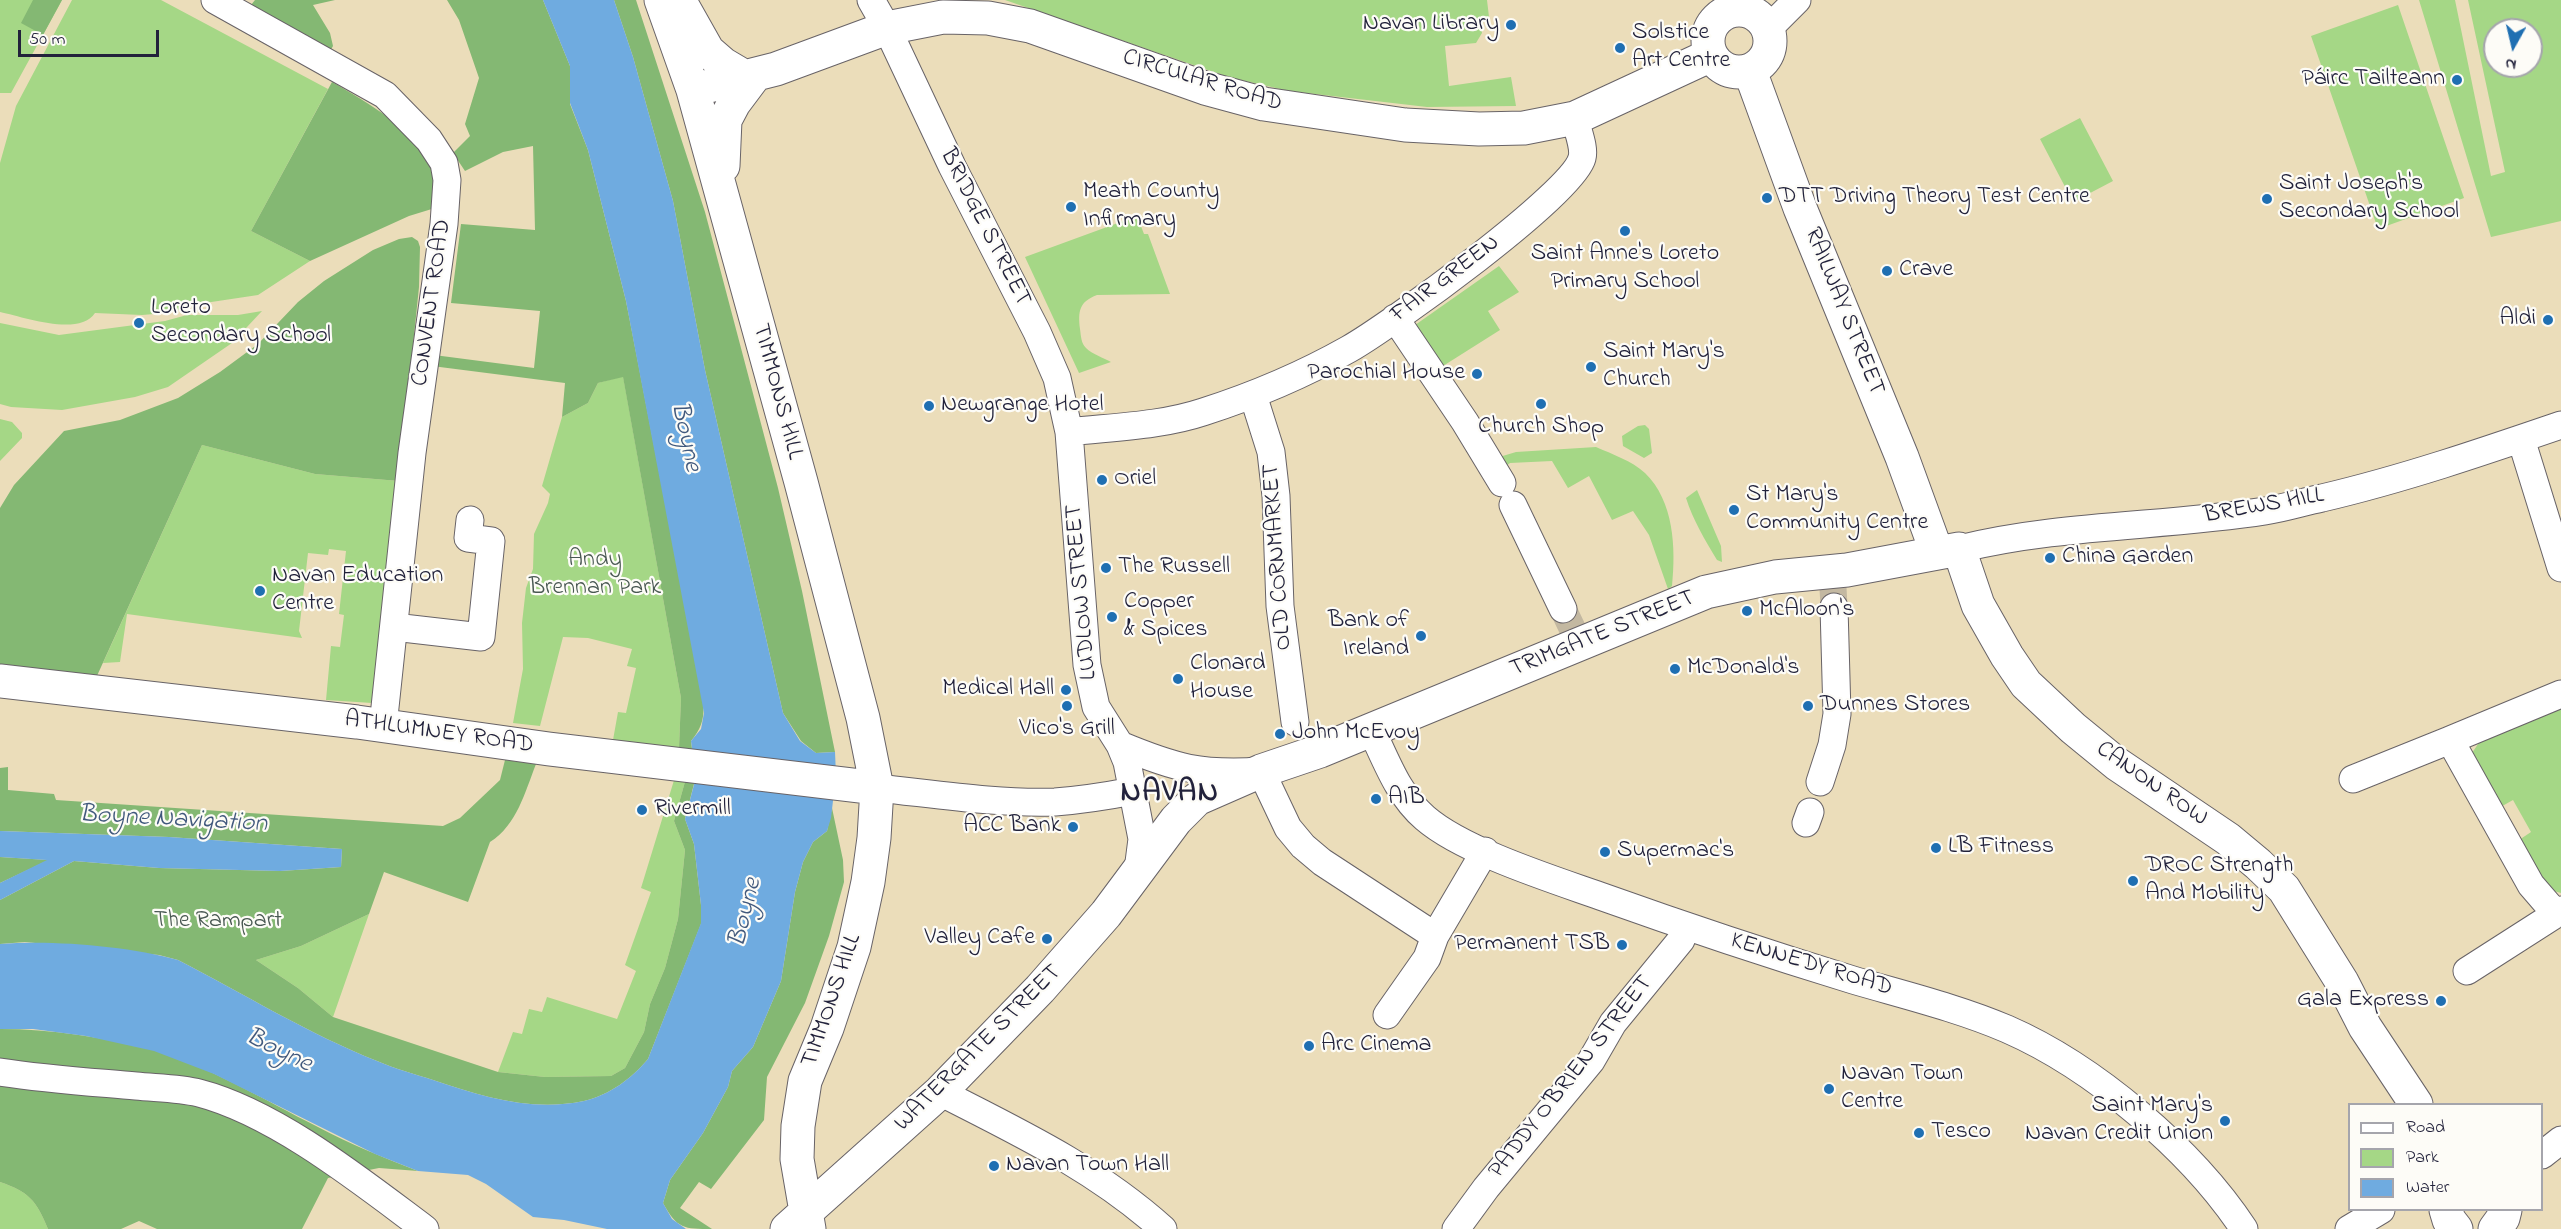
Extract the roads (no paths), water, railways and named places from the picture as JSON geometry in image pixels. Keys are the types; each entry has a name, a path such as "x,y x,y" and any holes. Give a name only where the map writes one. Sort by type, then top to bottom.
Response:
{"main road":[{"name":"TIMMONS HILL","path":"661,0 693,90 720,187 863,718 877,788 868,882 854,947 806,1081 798,1126 800,1224"},
{"path":"677,0 708,51 723,64 750,76 725,120 720,187"},
{"path":"1732,5 1757,16 1767,29 1769,49 1758,66 1740,73 1723,68 1711,55 1708,37 1716,20 1732,5"},
{"name":"CIRCULAR ROAD","path":"693,90 776,69 879,14 988,18 1020,24 1236,98 1405,125 1479,129 1524,128 1575,118 1711,55"},
{"name":"RAILWAY STREET","path":"1750,71 1800,207 1902,457 1948,551"},
{"name":"TRIMGATE STREET","path":"1261,771 1299,741 1371,729 1572,628 1706,592 1775,577 1832,589 1948,551"},
{"name":"CANON ROW","path":"1948,551 2007,656 2026,684 2073,728 2118,764 2228,839 2284,889 2342,982 2366,1027 2415,1103"},
{"name":"ATHLUMNEY ROAD","path":"0,681 877,788"},
{"name":"WATERGATE STREET","path":"800,1224 940,1092 1040,989 1106,914 1176,820 1197,799 1261,771"}],"street":[{"name":"CONVENT ROAD","path":"215,0 385,95 429,140 444,163 447,180 444,224 412,453 383,726"},
{"path":"1767,29 1797,0"},
{"name":"BRIDGE STREET","path":"879,14 952,166 1037,332 1057,378 1069,432"},
{"name":"FAIR GREEN","path":"1069,432 1154,422 1200,413 1253,395 1349,349 1395,318 1509,233 1576,172 1582,153 1575,118"},
{"path":"1395,318 1465,422 1507,494 1572,628"},
{"name":"OLD CORNMARKET","path":"1253,395 1271,452 1276,496 1280,606 1299,741"},
{"name":"BREWS HILL","path":"1948,551 2028,535 2266,511 2358,489 2561,425"},
{"name":"LUDLOW STREET","path":"1069,432 1087,665 1096,707 1120,745 1127,762 1142,839 1138,870"},
{"path":"2521,439 2561,568"},
{"path":"394,627 481,637 491,541 468,538 470,520"},
{"path":"1820,782 1832,745 1837,714 1832,589"},
{"path":"2353,779 2561,694"},
{"name":"KENNEDY ROAD","path":"1371,729 1398,785 1414,808 1427,820 1485,851 1686,927 1939,1006 2006,1029 2037,1044 2116,1096 2160,1133 2223,1197 2244,1229"},
{"path":"2450,740 2530,885 2559,912 2467,971"},
{"path":"1120,745 1183,769 1233,773 1261,771 1287,828 1303,846 1322,862 1435,936"},
{"path":"877,788 1053,802 1085,800 1132,791"},
{"path":"1387,1015 1427,958 1435,936 1485,851"},
{"name":"PADDY O'BRIEN STREET","path":"1456,1229 1486,1188 1591,1061 1613,1023 1681,940 1686,927"},
{"path":"0,1072 198,1092 229,1103 277,1127 343,1168 425,1229"},
{"path":"940,1092 1052,1150 1104,1180 1163,1229"},
{"path":"2543,1154 2561,1140"},
{"path":"2349,1229 2378,1211"}],"water":[{"name":"Boyne","path":"543,0 614,0 633,57 673,201 705,370 783,713 800,741 816,753 835,752 836,775 831,818 827,831 813,842 803,862 795,892 781,981 753,1047 732,1071 728,1087 703,1133 670,1180 663,1203 672,1219 686,1229 607,1229 564,1220 533,1217 486,1184 468,1175 418,1171 375,1154 214,1074 154,1051 86,1036 33,1029 0,1029 0,944 66,944 136,951 178,960 352,1051 398,1069 470,1092 508,1101 546,1105 594,1098 620,1085 648,1059 701,923 694,844 685,819 696,777 691,741 701,729 704,713 626,301 588,150 570,103 570,66"},
{"path":"0,831 169,837 342,849 341,867 280,871 159,868 74,861 0,900 0,883 47,860 0,857"}],"tunnel":[{"path":"1833,588 1834,607"},
{"path":"1563,609 1573,630"}],"place":[{"name":"Navan Library","path":"1511,25"},
{"name":"Solstice Art Centre","path":"1620,48"},
{"name":"Páirc Tailteann","path":"2457,80"},
{"name":"DTT Driving Theory Test Centre","path":"1767,198"},
{"name":"Saint Joseph's Secondary School","path":"2267,199"},
{"name":"Meath County Infirmary","path":"1071,207"},
{"name":"Saint Anne's Loreto Primary School","path":"1625,231"},
{"name":"Crave","path":"1887,271"},
{"name":"Aldi","path":"2548,320"},
{"name":"Loreto Secondary School","path":"139,323"},
{"name":"Saint Mary's Church","path":"1591,367"},
{"name":"Parochial House","path":"1477,374"},
{"name":"Church Shop","path":"1541,404"},
{"name":"Newgrange Hotel","path":"929,406"},
{"name":"Oriel","path":"1102,480"},
{"name":"St Mary's Community Centre","path":"1734,510"},
{"name":"China Garden","path":"2050,558"},
{"name":"The Russell","path":"1106,568"},
{"name":"Navan Education Centre","path":"260,591"},
{"name":"McAloon's","path":"1747,611"},
{"name":"Copper & Spices","path":"1112,617"},
{"name":"Bank of Ireland","path":"1421,636"},
{"name":"McDonald's","path":"1675,669"},
{"name":"Clonard House","path":"1178,679"},
{"name":"Medical Hall","path":"1066,690"},
{"name":"Vico's Grill","path":"1067,706"},
{"name":"Dunnes Stores","path":"1808,706"},
{"name":"John McEvoy","path":"1280,734"},
{"name":"AIB","path":"1376,799"},
{"name":"Rivermill","path":"642,810"},
{"name":"ACC Bank","path":"1073,827"},
{"name":"LB Fitness","path":"1936,848"},
{"name":"Supermac's","path":"1605,852"},
{"name":"DROC Strength And Mobility","path":"2133,881"},
{"name":"Valley Cafe","path":"1047,939"},
{"name":"Permanent TSB","path":"1622,945"},
{"name":"Gala Express","path":"2441,1001"},
{"name":"Arc Cinema","path":"1309,1046"},
{"name":"Navan Town Centre","path":"1829,1089"},
{"name":"Saint Mary's Navan Credit Union","path":"2225,1121"},
{"name":"Tesco","path":"1919,1133"},
{"name":"Navan Town Hall","path":"994,1166"}],"district":[{"name":"NAVAN","path":"1170,795"}],"park label":[{"name":"Andy Brennan Park","path":"595,575"},
{"name":"The Rampart","path":"218,922"}],"water label":[{"name":"Boyne Navigation","path":"173,821"}]}
